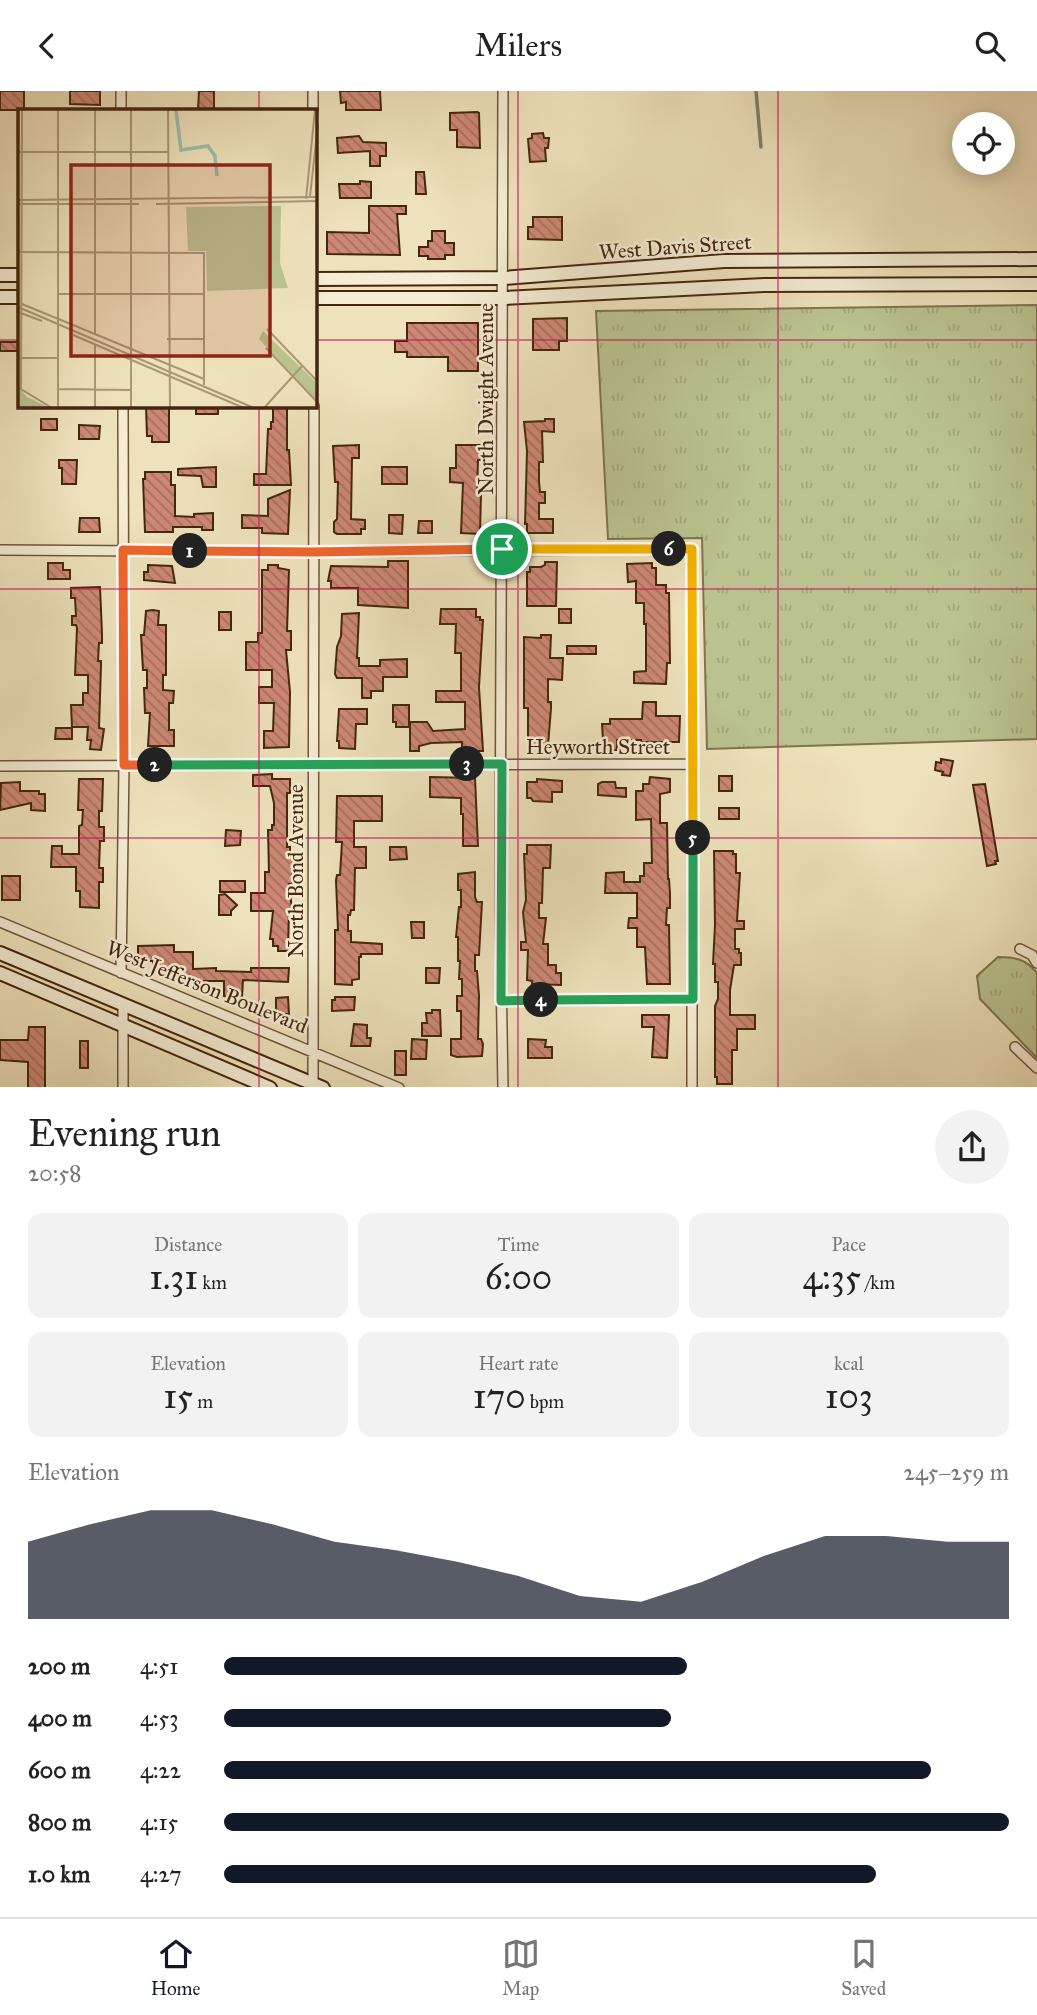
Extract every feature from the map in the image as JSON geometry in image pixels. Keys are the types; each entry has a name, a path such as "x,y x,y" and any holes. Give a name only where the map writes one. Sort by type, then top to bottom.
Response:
{"main road":[{"name":"West Davis Street","path":"317,279 503,278 723,261 1037,259"},
{"path":"0,275 18,275"},
{"name":"West Davis Street","path":"317,298 504,298 764,285 1037,284"},
{"path":"0,297 18,297"},
{"path":"0,953 316,1086"},
{"path":"0,973 270,1087"}],"street":[{"path":"121,91 121,109"},
{"path":"313,91 313,109"},
{"name":"North Dwight Avenue","path":"503,91 503,1087"},
{"path":"121,973 124,765 123,408"},
{"name":"North Bond Avenue","path":"314,408 313,1052 316,1086"},
{"path":"0,550 313,552 692,549 692,1087"},
{"name":"Heyworth Street","path":"0,766 693,764"},
{"name":"West Jefferson Boulevard","path":"0,922 399,1087"},
{"path":"1020,949 1032,955 1037,963"},
{"path":"501,1001 693,999"},
{"path":"123,1003 123,1087"},
{"path":"1015,1047 1037,1068"}],"green space":[{"path":"1037,305 1037,739 707,749 702,538 608,539 596,311"},
{"path":"998,957 1020,960 1037,973 1037,1058 980,999 977,976"}],"building":[{"path":"0,91 24,91 24,109 0,110"},
{"path":"70,91 100,91 100,105 70,104"},
{"path":"199,91 214,91 214,109 198,109"},
{"path":"340,91 380,91 381,110 346,110 346,102 341,103"},
{"path":"477,112 480,148 457,147 457,130 450,130 450,113"},
{"path":"543,133 544,138 549,138 548,148 545,148 546,161 530,162 528,139 532,138 532,134"},
{"path":"359,136 363,142 386,143 386,156 380,156 380,166 370,166 370,151 338,153 337,138"},
{"path":"416,172 424,172 426,194 416,194"},
{"path":"360,181 371,182 371,198 340,198 339,184 360,184"},
{"path":"369,206 406,206 406,214 397,214 400,255 327,254 327,232 369,233"},
{"path":"533,217 562,217 562,240 528,239 528,227 533,227"},
{"path":"432,231 445,231 445,243 454,243 454,255 445,255 445,259 419,256 419,247 428,247 428,241 432,241"},
{"path":"567,318 567,341 559,341 559,350 533,350 533,319"},
{"path":"407,323 478,323 478,371 448,371 448,357 407,357 407,352 395,352 395,341 407,341"},
{"path":"0,342 18,342 18,351 0,351"},
{"path":"146,408 169,408 169,442 152,442 152,436 147,436"},
{"path":"196,408 218,408 218,414 196,414"},
{"path":"273,408 287,408 287,450 291,485 254,485 254,474 266,474 268,429 271,429"},
{"path":"41,419 57,419 57,430 41,430"},
{"path":"554,419 554,432 542,431 543,462 539,462 539,481 540,492 545,492 545,503 539,503 539,519 553,519 553,533 527,533 527,451 524,422"},
{"path":"79,425 100,426 99,439 79,439"},
{"path":"359,445 359,458 352,458 351,519 365,520 365,529 361,529 361,534 337,534 334,532 334,522 337,519 338,482 335,482 333,446"},
{"path":"456,445 481,445 481,451 484,451 484,460 478,460 480,534 461,533 463,483 450,482 450,468 456,468"},
{"path":"59,460 77,460 76,484 62,484"},
{"path":"216,467 216,487 203,487 201,476 178,475 178,469"},
{"path":"382,467 407,467 407,484 382,484"},
{"path":"145,472 171,472 171,485 175,485 175,516 194,517 194,514 213,513 213,530 202,530 202,527 173,527 173,532 145,532"},
{"path":"290,490 288,534 262,533 262,528 242,528 242,515 268,516 268,499"},
{"path":"389,515 403,515 402,534 389,533"},
{"path":"80,518 99,518 100,532 79,532"},
{"path":"419,521 432,521 432,533 418,533"},
{"path":"388,561 408,561 408,608 358,605 358,588 331,588 331,581 328,581 331,566 388,567"},
{"path":"545,562 557,562 556,606 527,606 527,572 530,572 530,567 541,567"},
{"path":"48,563 63,563 63,570 70,570 70,579 48,579"},
{"path":"652,563 652,568 656,568 656,585 666,585 666,593 669,593 670,663 667,663 666,684 634,683 634,672 646,671 646,624 644,603 636,603 636,581 628,582 627,564"},
{"path":"148,565 172,566 175,583 144,580"},
{"path":"268,565 278,565 278,568 289,570 287,631 291,631 291,650 286,650 290,692 289,747 264,748 264,731 273,731 274,703 259,703 259,687 272,687 272,670 246,670 246,642 258,642 258,633 262,633 262,570 268,570"},
{"path":"100,587 102,643 99,643 98,661 101,661 99,728 104,729 101,750 90,749 91,740 87,740 88,727 72,727 71,705 83,705 83,693 88,693 88,675 75,675 77,628 72,625 72,616 76,616 75,598 71,598 71,588"},
{"path":"441,609 476,609 476,617 483,620 479,687 483,751 462,751 462,742 431,743 419,746 419,751 410,751 410,722 427,722 433,731 465,729 465,702 436,702 436,691 461,691 461,653 455,653 456,624 440,624"},
{"path":"559,609 571,609 571,623 559,623"},
{"path":"146,611 159,611 158,625 166,625 166,675 163,675 163,690 174,691 173,703 169,703 169,730 174,730 174,746 148,746 150,713 145,713 144,688 147,688 147,670 143,670 141,635 144,635"},
{"path":"219,612 231,612 231,630 219,630"},
{"path":"359,613 359,666 380,666 380,660 407,659 407,677 383,677 383,691 371,691 371,698 362,698 362,678 337,678 335,674 342,614"},
{"path":"541,635 551,635 550,658 563,658 562,680 548,679 548,702 551,702 551,708 548,746 528,746 528,708 524,708 524,637 541,638"},
{"path":"567,646 596,646 596,654 567,654"},
{"path":"643,702 656,702 656,716 680,716 679,742 617,740 617,750 607,750 602,724 610,724 610,719 642,719"},
{"path":"393,705 409,705 409,727 396,727 396,722 393,722"},
{"path":"339,709 367,709 367,724 356,724 355,749 339,748"},
{"path":"56,728 72,728 72,739 55,739"},
{"path":"941,759 953,761 950,776 935,770 936,762 941,763"},
{"path":"272,774 272,779 290,779 290,793 287,793 287,847 293,852 292,884 289,884 292,910 289,910 288,951 278,951 278,946 273,946 273,939 270,939 273,911 251,911 251,893 265,893 265,872 269,872 268,830 272,830 274,825 274,803 270,786 253,786 253,775"},
{"path":"719,776 732,776 732,791 719,791"},
{"path":"430,777 475,778 478,846 463,846 461,798 430,797"},
{"path":"650,777 670,779 670,792 660,794 660,823 667,823 670,908 667,908 666,925 669,925 670,984 647,984 645,947 637,947 637,928 628,928 629,918 637,918 637,893 605,893 606,873 624,872 624,882 640,882 640,876 644,876 644,863 652,863 651,819 636,820 636,791 643,791 643,784 649,784"},
{"path":"79,779 103,779 99,827 104,827 104,841 100,841 99,868 103,868 103,882 99,882 99,908 80,907 80,891 76,891 76,867 51,867 52,846 62,846 62,854 79,854 79,826 82,825 83,810 78,810"},
{"path":"537,779 562,781 562,792 552,792 552,802 527,798 527,782 537,782"},
{"path":"20,782 20,791 39,791 39,794 45,794 45,811 31,810 31,803 0,810 1,783"},
{"path":"615,782 616,788 626,788 626,797 598,795 598,784"},
{"path":"985,784 998,861 987,866 973,785"},
{"path":"337,796 382,796 382,821 354,821 354,847 366,847 366,868 355,868 354,910 348,915 348,931 351,931 351,942 382,944 382,954 361,954 359,979 352,980 352,985 335,984 335,930 338,930 336,880 337,875 340,875 342,842 336,842"},
{"path":"719,808 739,808 739,819 719,819"},
{"path":"226,830 241,831 240,845 225,846"},
{"path":"527,845 551,845 550,868 543,868 539,918 546,918 543,944 548,944 548,965 556,965 556,973 561,973 561,985 532,984 532,981 527,980 528,950 521,950 521,942 526,942 523,912 526,900 524,854 527,854"},
{"path":"390,847 406,847 407,859 390,860"},
{"path":"714,851 733,851 733,854 736,854 736,873 740,873 737,921 744,921 744,929 735,929 735,949 739,949 741,953 741,965 734,965 730,1015 755,1015 755,1029 737,1029 737,1050 732,1050 732,1084 717,1084 715,1077 715,1006 718,999 718,982 715,982 713,964"},
{"path":"475,872 475,897 477,902 482,902 479,955 475,955 475,971 479,996 478,1039 481,1039 483,1044 482,1056 457,1057 451,1055 451,1039 461,1039 461,1011 457,1011 457,996 462,996 456,937 461,907 458,874"},
{"path":"2,876 20,876 20,900 2,900"},
{"path":"220,881 245,881 245,892 220,892"},
{"path":"225,894 237,905 231,915 219,915 219,895"},
{"path":"411,922 424,922 424,938 412,938"},
{"path":"174,945 174,952 193,952 193,969 216,968 216,971 251,972 251,968 289,968 288,982 243,980 242,997 232,998 224,996 224,981 178,981 178,972 174,972 174,969 153,969 153,961 138,961 138,946"},
{"path":"426,968 440,968 439,983 426,983"},
{"path":"288,997 289,1014 285,1014 285,1019 276,1020 276,998"},
{"path":"335,997 355,997 354,1010 332,1011 332,1000 335,1000"},
{"path":"432,1010 440,1010 441,1036 422,1036 422,1023 427,1023 426,1013 432,1013"},
{"path":"642,1015 669,1015 667,1058 652,1057 654,1027 642,1027"},
{"path":"354,1024 367,1025 367,1038 371,1038 370,1046 351,1046"},
{"path":"29,1027 45,1027 45,1087 28,1087 28,1062 0,1060 0,1040 28,1040"},
{"path":"412,1039 427,1040 426,1059 411,1059"},
{"path":"528,1039 546,1040 545,1047 552,1047 552,1058 528,1058"},
{"path":"80,1041 88,1041 88,1068 80,1068"},
{"path":"395,1051 406,1051 406,1075 395,1075"}],"waterway":[{"path":"756,91 761,147"}],"route":[{"path":"502,549 692,549 693,999 501,1001 502,764 124,765 123,550 313,552 502,549"}]}
